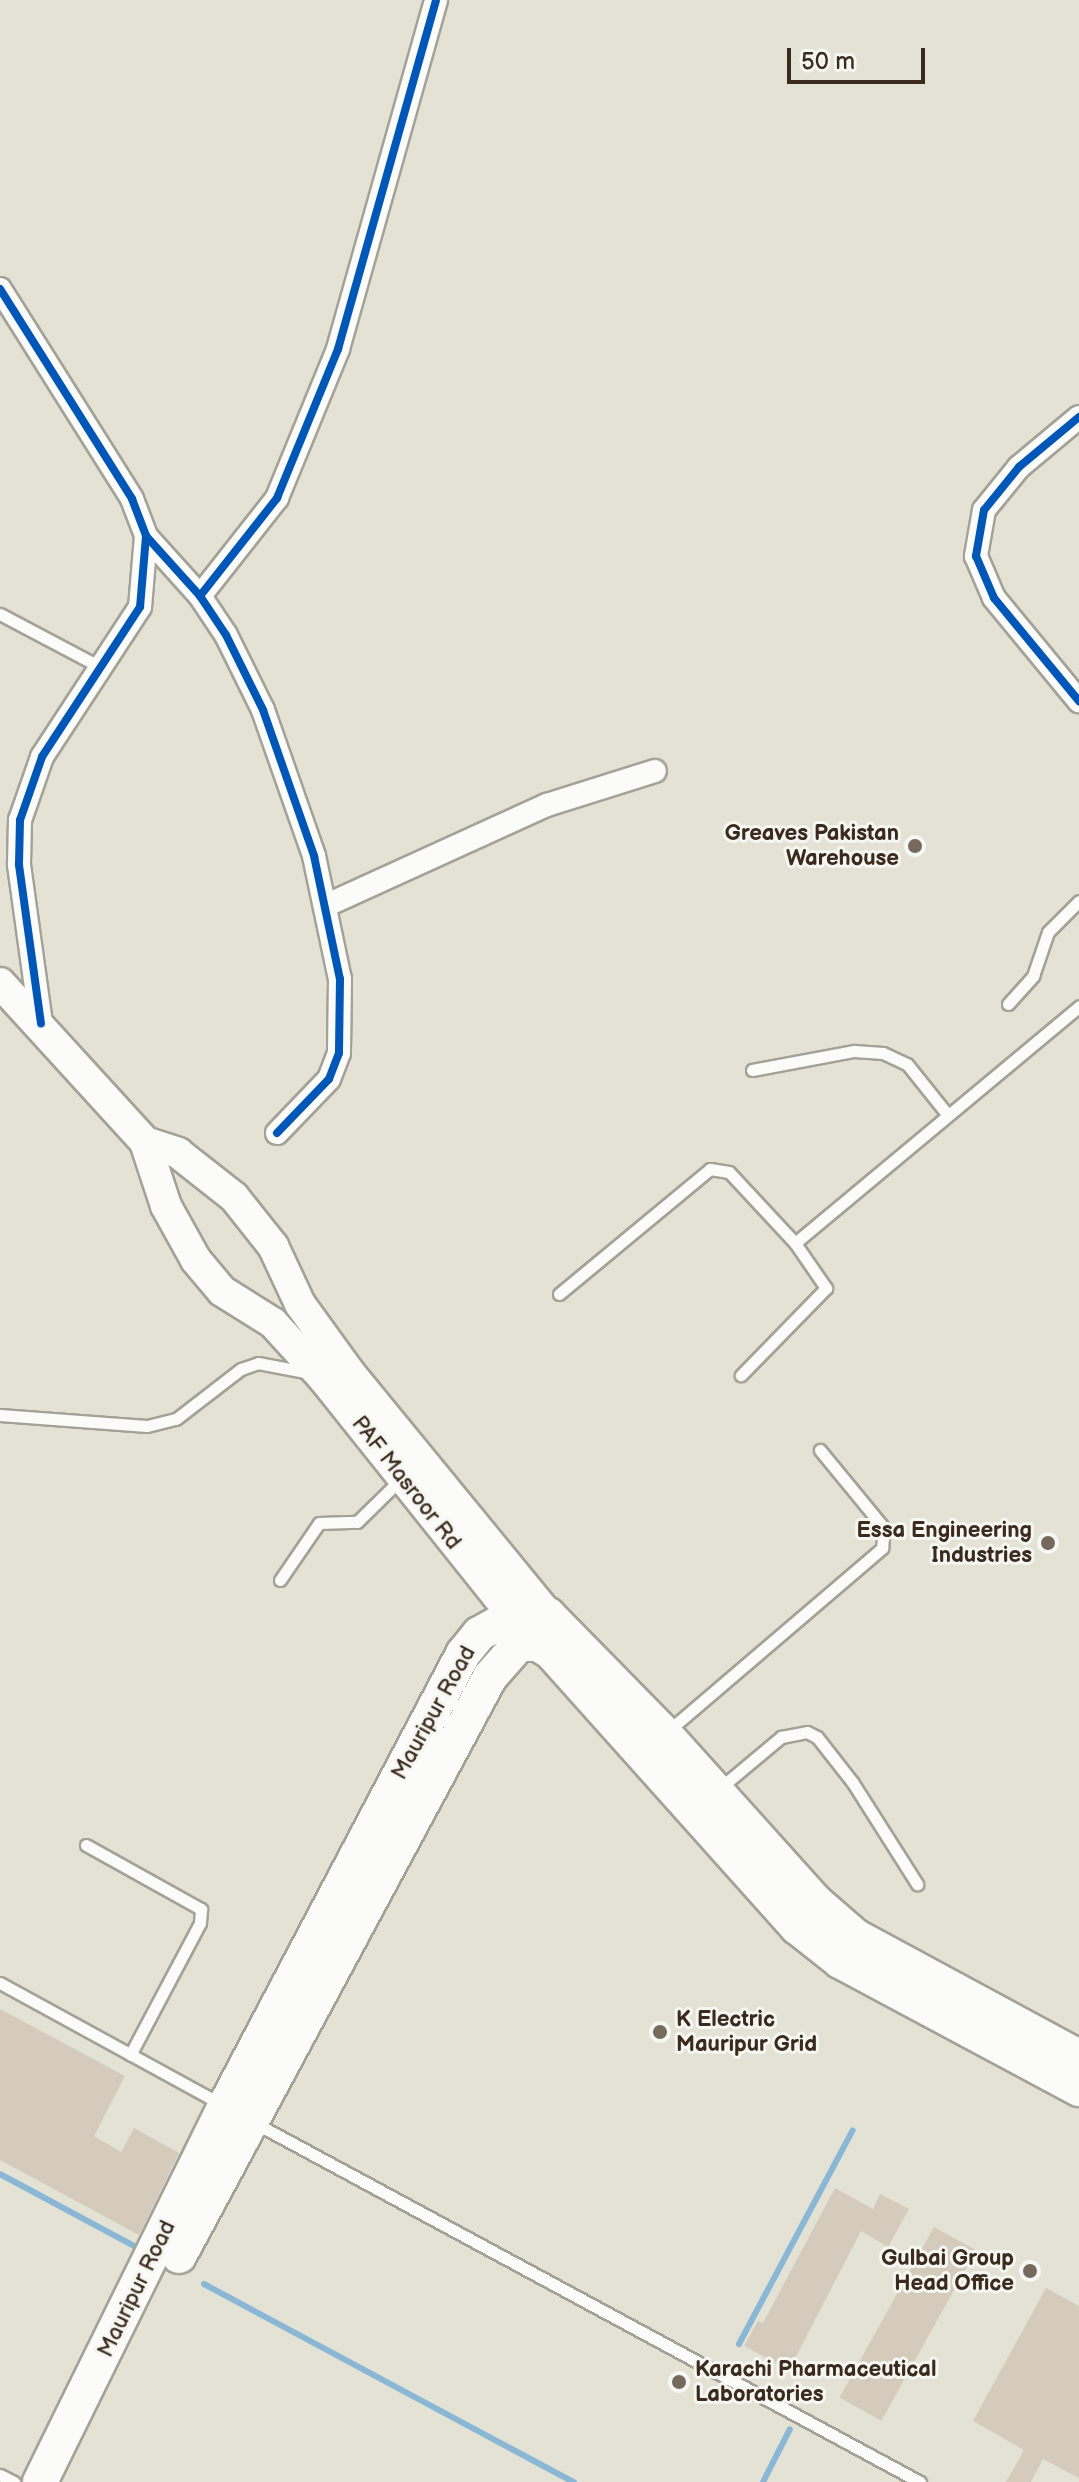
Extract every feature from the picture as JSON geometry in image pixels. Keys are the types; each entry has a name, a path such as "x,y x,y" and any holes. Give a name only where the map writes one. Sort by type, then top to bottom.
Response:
{"main road":[{"path":"0,983 41,1023 145,1142"},
{"name":"PAF Masroor Rd","path":"145,1142 178,1153 234,1197 273,1246 300,1304 511,1616"},
{"name":"PAF Masroor Rd","path":"145,1142 166,1206 196,1260 222,1291 273,1323 412,1469 543,1630"},
{"name":"Mauripur Road","path":"65,2482 164,2260 463,1654 479,1634 511,1616 543,1630"},
{"path":"543,1630 665,1734 816,1902 855,1936 1079,2057"},
{"path":"543,1630 551,1652 797,1927 840,1961 1079,2089"},
{"name":"Mauripur Road","path":"237,2113 490,1677 519,1644 543,1630"},
{"name":"Mauripur Road","path":"40,2482 164,2260"}],"street":[{"path":"200,596 277,498 338,349 436,0"},
{"path":"0,289 132,499 146,536 200,596 263,710 314,856 340,979 339,1053 329,1079 277,1133"},
{"path":"1079,417 1019,467 984,510 976,556 994,598 1079,701"},
{"path":"41,1023 19,865 20,820 42,757 140,607 146,536"},
{"path":"325,906 547,805 655,771"}],"lane":[{"path":"0,614 100,667"},
{"path":"1008,1004 1033,976 1048,932 1079,901"},
{"path":"795,1243 1079,1006"},
{"path":"752,1070 854,1051 883,1053 907,1064 947,1114"},
{"path":"559,1294 710,1169 738,1178 825,1282 823,1296 741,1375"},
{"path":"0,1415 147,1426 176,1419 241,1369 258,1363 291,1366 324,1379"},
{"path":"665,1734 882,1548 884,1528 820,1450"},
{"path":"280,1580 319,1523 357,1522 412,1469"},
{"path":"717,1791 781,1737 807,1732 817,1737 853,1783 917,1884"},
{"path":"86,1845 201,1909 200,1923 130,2055"},
{"path":"0,1983 920,2482"},
{"path":"0,2475 14,2482"}],"building":[{"path":"0,2009 125,2076 94,2136 121,2152 134,2128 179,2153 139,2235 0,2160"},
{"path":"835,2188 873,2209 880,2194 909,2209 888,2247 861,2231 789,2370 744,2346 758,2321 763,2323"},
{"path":"934,2227 976,2250 881,2421 839,2398"},
{"path":"1046,2288 1079,2306 1079,2478 1043,2459 1031,2482 1006,2482 1024,2450 973,2421"}],"waterway":[{"path":"739,2344 853,2130"},
{"path":"0,2174 136,2247"},
{"path":"204,2284 574,2482"},
{"path":"763,2482 790,2429"}],"cycle path":[{"path":"200,596 277,498 338,349 436,0"},
{"path":"0,289 132,499 146,536 140,607 42,757 20,820 19,865 41,1023"},
{"path":"1079,417 1019,467 984,510 976,556 994,598 1079,701"},
{"path":"146,536 200,596 226,635 263,710 314,856 340,979 339,1053 329,1079 277,1133"}],"place":[{"name":"Greaves Pakistan Warehouse","path":"915,846"},
{"name":"Essa Engineering Industries","path":"1048,1543"},
{"name":"K Electric Mauripur Grid","path":"660,2032"},
{"name":"Gulbai Group Head Office","path":"1030,2271"},
{"name":"Karachi Pharmaceutical Laboratories","path":"679,2382"}]}
